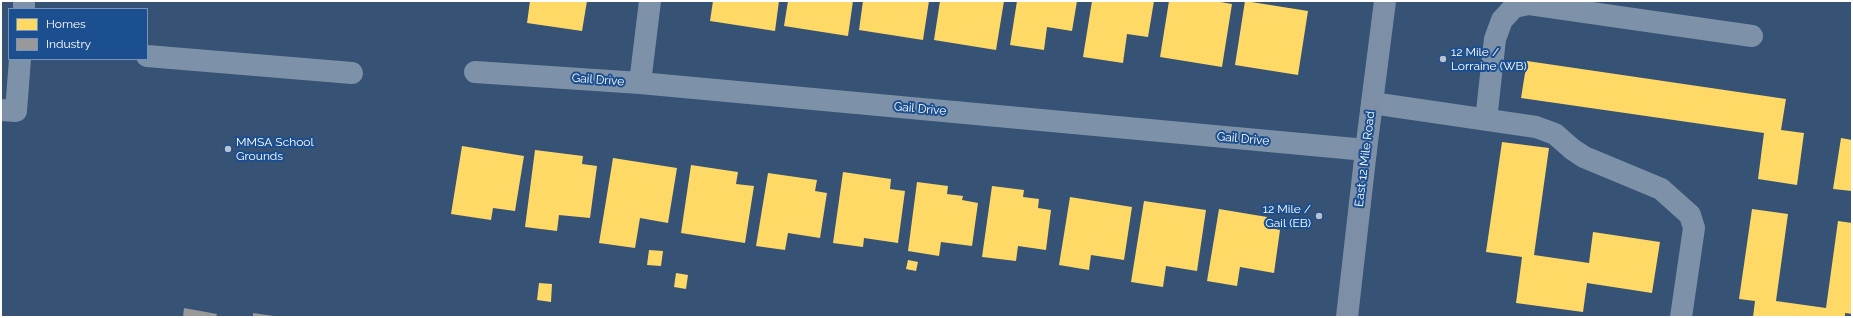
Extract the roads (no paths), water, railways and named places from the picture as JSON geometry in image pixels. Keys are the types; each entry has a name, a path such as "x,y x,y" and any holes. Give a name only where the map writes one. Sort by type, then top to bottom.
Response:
{"main road":[{"name":"East 12 Mile Road","path":"1347,317 1385,1"}],"street":[{"path":"640,83 650,1"},
{"path":"1486,120 1495,39 1502,20 1514,7 1529,4 1752,36"},
{"path":"148,56 352,73"},
{"path":"1,110 16,111 20,60"},
{"name":"Gail Drive","path":"475,72 640,83 1366,150"},
{"path":"1372,103 1536,127 1555,134 1584,157 1660,189 1690,214 1694,228 1681,317"}],"place":[{"name":"12 Mile / Lorraine (WB)","path":"1443,59"},
{"name":"MMSA School Grounds","path":"228,149"},
{"name":"12 Mile / Gail (EB)","path":"1319,216"}]}
